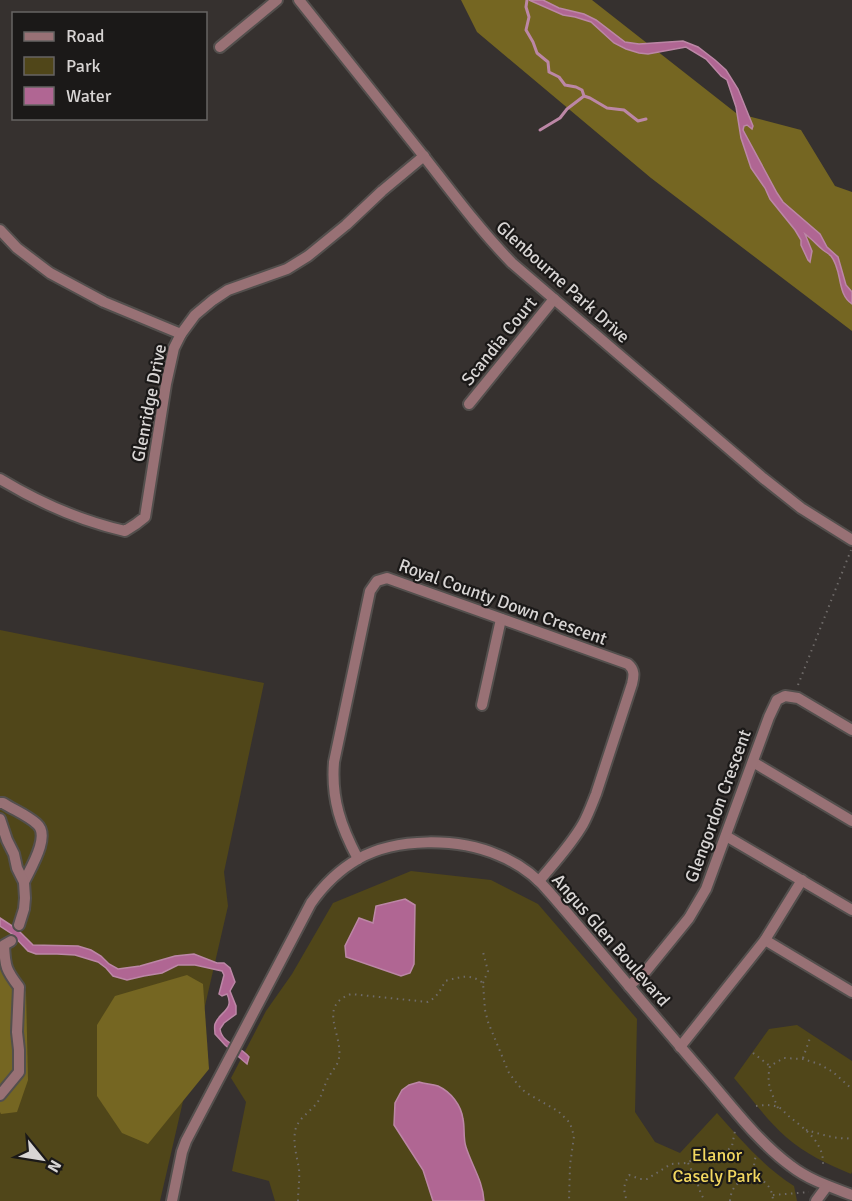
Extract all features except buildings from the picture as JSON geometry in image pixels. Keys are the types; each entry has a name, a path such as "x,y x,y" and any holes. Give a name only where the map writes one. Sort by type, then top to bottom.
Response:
{"street":[{"path":"220,47 276,0"},
{"name":"Glenbourne Park Drive","path":"300,0 490,240 512,263 763,478 851,545"},
{"name":"Glenridge Drive","path":"0,479 27,495 105,526 125,531 136,524 145,517 174,348 195,315 228,290 287,269 308,256 424,156"},
{"path":"0,230 17,248 50,273 104,302 181,334"},
{"name":"Scandia Court","path":"469,404 554,299"},
{"name":"Royal County Down Crescent","path":"358,859 340,819 333,778 337,747 370,591 382,579 392,579 628,664 633,669 634,675 590,810 569,845 539,881"},
{"path":"482,705 501,619"},
{"name":"Glengordon Crescent","path":"630,986 646,971 697,906 713,874 777,700 785,696 798,698 852,730"},
{"path":"753,762 852,820"},
{"path":"0,803 39,825 42,832 38,854 24,882"},
{"path":"0,819 24,882 24,909 19,925"},
{"path":"726,836 852,910"},
{"name":"Angus Glen Boulevard","path":"172,1201 186,1141 310,903 328,882 358,859 399,845 427,842 485,850 522,868 539,881 771,1150 793,1168 852,1196"},
{"path":"680,1047 765,940 802,880"},
{"path":"765,940 852,992"},
{"path":"0,1095 19,1072 17,1032 20,987 7,972 4,945 11,941"},
{"path":"813,1197 827,1186"}],"path":[{"path":"798,685 851,545"},
{"path":"483,952 488,971 483,983 485,1010 509,1073 525,1092 558,1111 570,1123 574,1136 569,1201"},
{"path":"298,1201 299,1172 295,1129 318,1101 328,1077 339,1060 340,1049 333,1011 342,997 351,994 428,1002 434,999 445,981 464,975 483,983"},
{"path":"803,1059 810,1038"},
{"path":"753,1053 770,1066"},
{"path":"770,1066 784,1058 803,1059 833,1072 852,1089"},
{"path":"770,1066 768,1083 778,1108"},
{"path":"756,1106 766,1105 778,1108 806,1130 818,1144 823,1156 823,1164"},
{"path":"806,1130 827,1136 852,1138"},
{"path":"626,1198 624,1184 629,1175 647,1179 671,1164 687,1163 699,1156 726,1152 732,1146 735,1131"},
{"path":"752,1177 756,1154"},
{"path":"687,1163 705,1201"},
{"path":"730,1201 734,1187 745,1178 752,1177 765,1182 773,1195 773,1201"},
{"path":"773,1195 813,1197"}],"green space":[{"path":"0,630 264,683 224,872 228,906 160,1201 0,1201"},
{"name":"Elanor Casely Park","path":"411,871 491,880 538,904 637,1019 635,1112 655,1142 680,1153 717,1113 744,1143 794,1186 797,1201 275,1201 269,1181 232,1171 246,1102 231,1078 266,1011 292,974 333,903"},
{"path":"797,1025 852,1061 851,1174 817,1158 793,1143 772,1123 734,1078 769,1029"}],"shaded area":[{"path":"461,0 592,0 736,113 801,130 835,186 852,192 852,331 651,178 477,32"},
{"path":"0,956 12,966 26,992 28,1080 17,1112 1,1114 0,1112"},
{"path":"187,975 203,984 209,1069 148,1144 122,1133 97,1096 97,1025 115,996"}],"water":[{"path":"529,0 543,0 559,8 584,14 596,20 625,42 639,44 683,41 698,47 726,70 738,89 753,126 752,129 747,125 744,126 743,130 783,202 820,234 827,247 838,257 846,285 852,292 852,304 841,288 837,268 831,256 805,234 812,251 810,262 808,260 795,230 770,199 751,168 727,80 706,59 686,47 648,54 626,49 614,43 591,22 563,15"},
{"path":"405,899 415,905 414,964 410,973 401,976 346,957 345,946 359,918 373,923 376,906"},
{"path":"0,918 17,929 33,945 78,946 91,950 118,969 194,954 217,963 224,963 230,968 235,982 230,991 236,1006 236,1014 224,1023 220,1029 221,1034 249,1057 247,1064 215,1034 215,1024 229,1004 227,994 222,996 219,994 224,975 222,971 195,965 178,965 162,973 127,980 113,976 98,962 75,955 36,954 28,951 12,934 0,926"},
{"path":"419,1082 436,1085 451,1095 458,1104 463,1119 466,1147 479,1180 484,1201 433,1201 423,1170 394,1125 395,1103 402,1090"}],"waterway":[{"path":"527,0 526,7 529,17 526,30 537,53 548,62 549,72 559,77 565,85 582,90 584,96 607,108 624,110 638,121 646,119"},
{"path":"540,130 560,118 567,109 584,96"}]}
